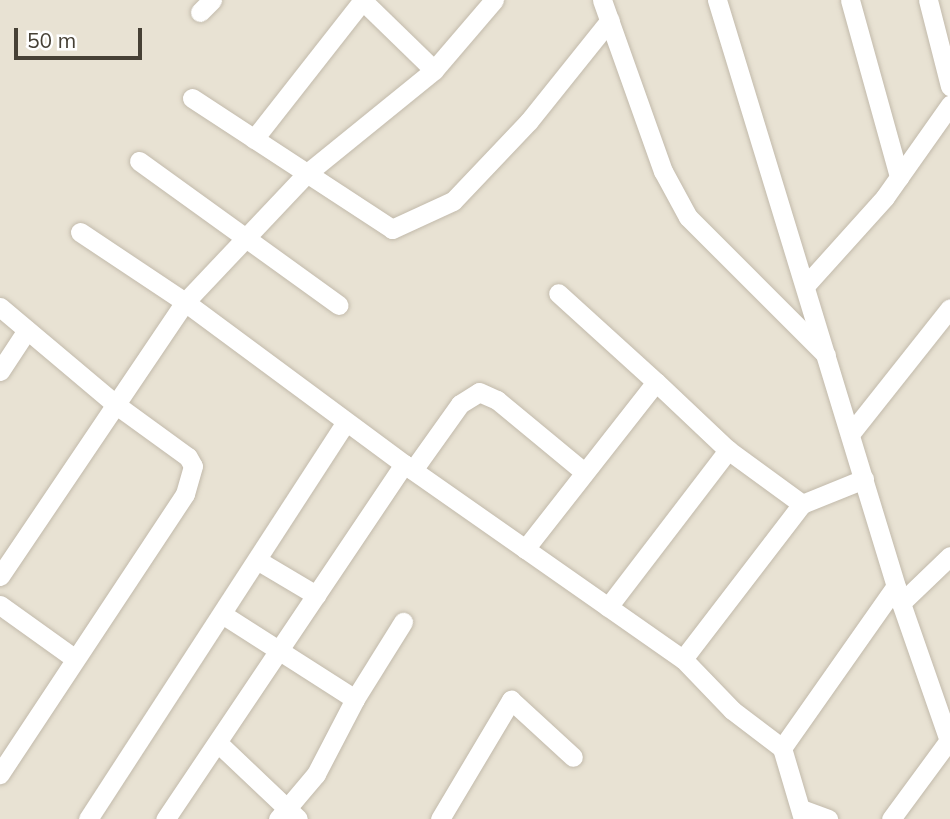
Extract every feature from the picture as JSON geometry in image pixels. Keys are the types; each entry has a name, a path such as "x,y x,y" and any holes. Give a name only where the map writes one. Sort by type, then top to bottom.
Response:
{"street":[{"path":"254,139 363,0 434,70"},
{"path":"0,576 185,302 307,173 434,70 494,0"},
{"path":"602,0 663,171 688,217 827,356"},
{"path":"717,0 898,595 949,742 891,819"},
{"path":"850,0 899,177"},
{"path":"928,0 950,86"},
{"path":"192,98 392,229 453,201 529,121 610,20"},
{"path":"805,286 899,177 950,105"},
{"path":"139,161 339,305"},
{"path":"80,232 185,302 345,423 683,659 732,710 782,748 802,814 828,819"},
{"path":"558,293 728,450 802,504"},
{"path":"0,307 115,404 188,457 193,479 2,767"},
{"path":"850,433 950,308"},
{"path":"0,371 27,330"},
{"path":"525,549 656,382"},
{"path":"165,819 218,743 276,649 409,467 460,404 479,392 497,400 584,472"},
{"path":"88,819 345,423"},
{"path":"608,607 728,450"},
{"path":"683,659 802,504 864,480"},
{"path":"782,748 898,595 950,556"},
{"path":"257,560 316,595"},
{"path":"0,605 74,658"},
{"path":"222,614 355,699"},
{"path":"218,743 288,816 316,774 355,699 403,622"},
{"path":"440,819 511,700 573,757"}],"shaded area":[{"path":"0,0 950,0 950,819 0,819"}]}
